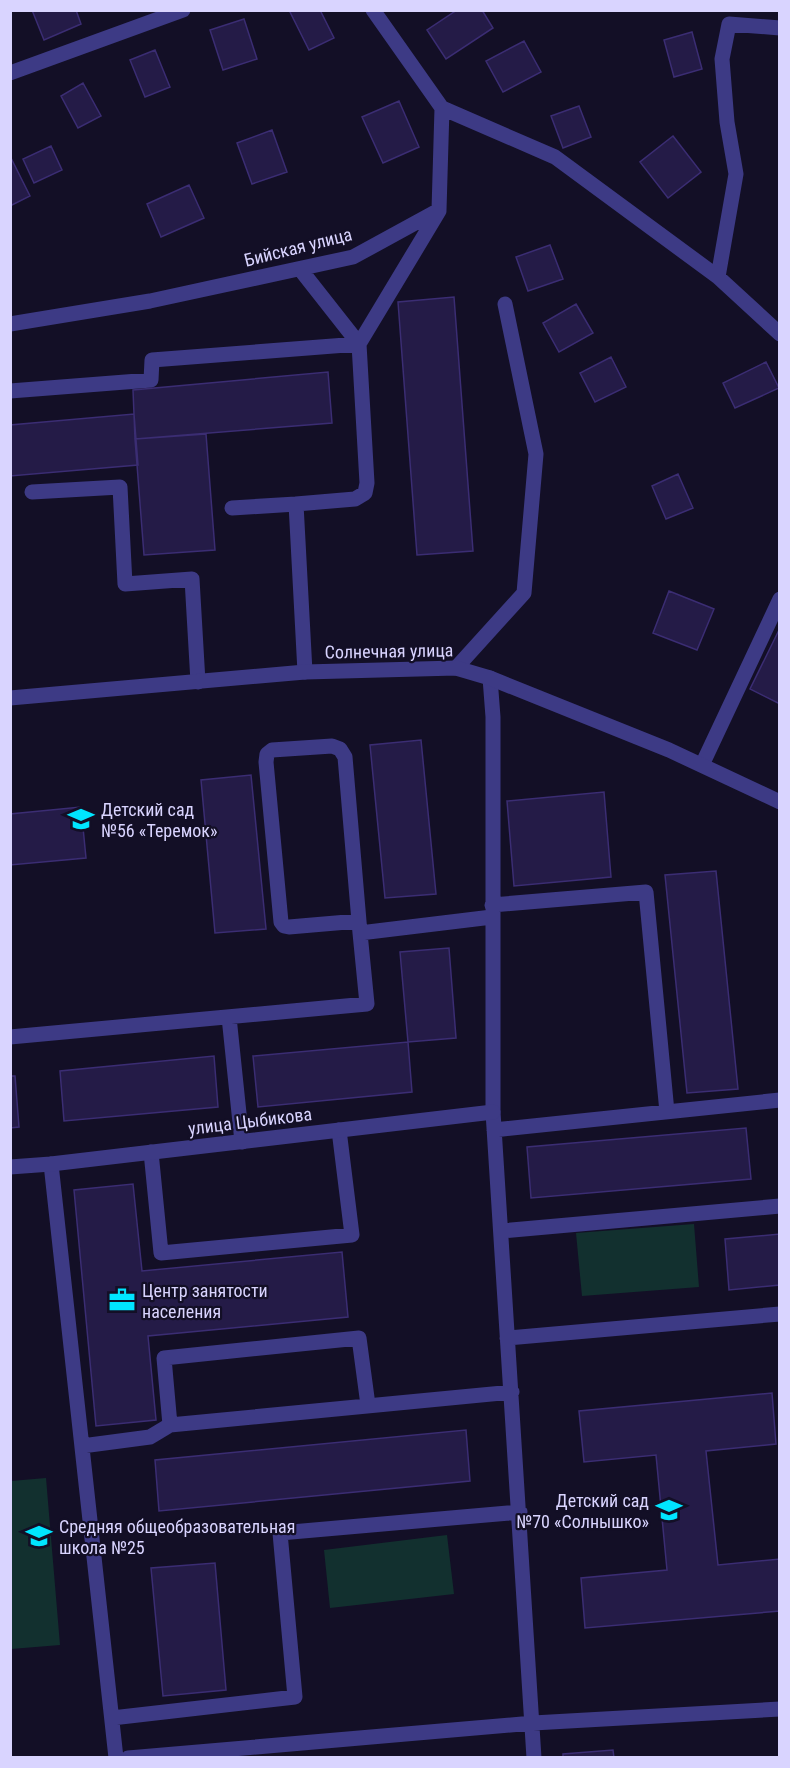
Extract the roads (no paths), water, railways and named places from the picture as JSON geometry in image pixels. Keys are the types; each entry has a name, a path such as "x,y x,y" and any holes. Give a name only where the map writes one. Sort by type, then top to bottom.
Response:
{"street":[{"path":"10,74 183,10"},
{"path":"373,10 442,108 555,157 718,277 780,334"},
{"path":"718,277 736,174 727,123 722,59 729,17 780,28"},
{"path":"231,508 355,500 365,493 367,483 359,345 439,210 442,108"},
{"name":"Бийская улица","path":"10,324 150,301 353,257 439,210"},
{"path":"300,269 359,345"},
{"path":"456,668 524,593 536,454 505,304"},
{"path":"10,391 151,380 152,360 359,345"},
{"path":"32,492 120,487 125,584 192,579 198,682"},
{"path":"296,504 305,672"},
{"path":"702,765 780,599"},
{"name":"Солнечная улица","path":"10,698 305,672 456,668 490,678 669,750 780,802"},
{"path":"490,678 493,717 493,1112 534,1758"},
{"path":"10,1037 367,1004 360,927 345,758 340,749 332,746 272,750 267,754 281,922 284,926 360,927 646,892 667,1112"},
{"path":"229,1017 242,1142"},
{"path":"494,1130 780,1100"},
{"name":"улица Цыбикова","path":"10,1167 493,1112"},
{"path":"151,1152 161,1253 352,1235 339,1130"},
{"path":"51,1164 116,1758"},
{"path":"501,1231 780,1206"},
{"path":"507,1338 780,1314"},
{"path":"170,1425 165,1358 359,1338 368,1405"},
{"path":"82,1446 150,1437 170,1425 512,1392"},
{"path":"112,1718 295,1697 280,1533 520,1512"},
{"path":"128,1758 533,1723 780,1709"}],"place":[{"name":"Детский сад №56 «Теремок»","path":"81,819"},
{"name":"Центр занятости населения","path":"122,1300"},
{"name":"Детский сад №70 «Солнышко»","path":"669,1510"},
{"name":"Средняя общеобразовательная школа №25","path":"39,1536"}]}
